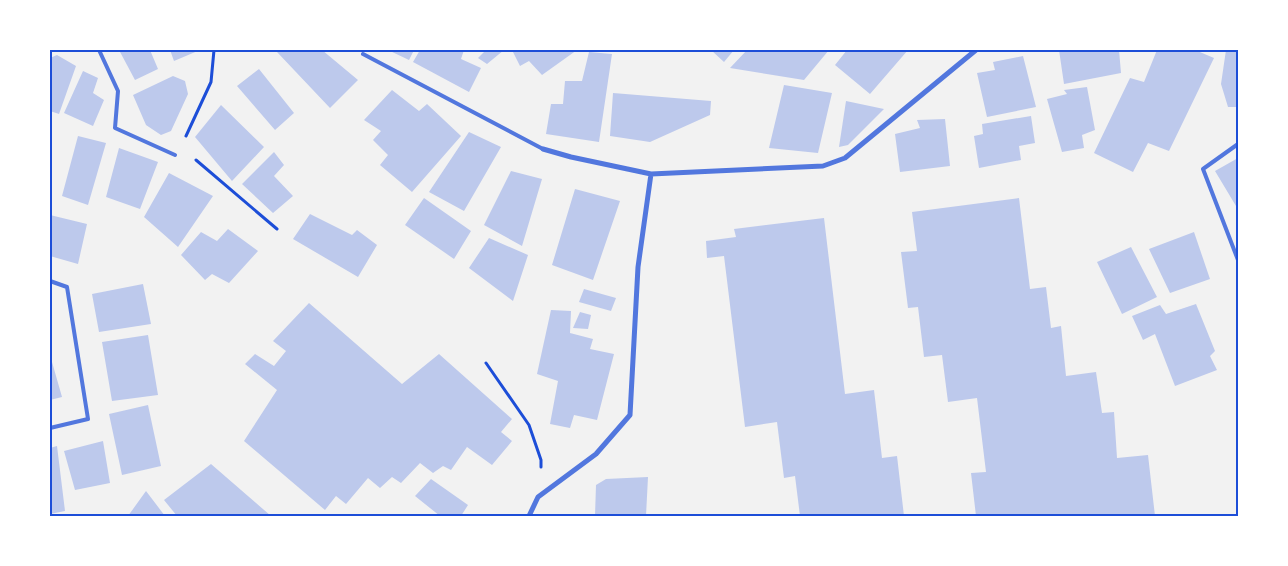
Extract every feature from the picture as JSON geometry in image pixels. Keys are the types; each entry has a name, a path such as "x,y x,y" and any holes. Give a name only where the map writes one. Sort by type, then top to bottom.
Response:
{"street":[{"path":"543,149 651,174 822,166 845,158 974,51"},
{"path":"529,516 538,497 596,454 630,415 638,267 651,174"}],"lane":[{"path":"98,50 118,91 115,128 175,155"},
{"path":"363,54 543,149"},
{"path":"1238,144 1203,169 1238,260"},
{"path":"50,281 68,287 88,419 50,428"}],"path":[{"path":"175,155 181,147 212,82 214,50"},
{"path":"181,147 277,229"},
{"path":"486,363 529,425 542,460 538,497"}],"building":[{"path":"119,50 150,50 158,69 135,80"},
{"path":"170,50 200,50 174,61"},
{"path":"281,50 322,50 358,80 330,108 277,52"},
{"path":"388,50 414,50 409,60"},
{"path":"420,50 464,50 461,59 481,68 469,92 413,62"},
{"path":"486,50 504,50 487,64 478,58"},
{"path":"512,50 577,50 542,75 529,61 520,66"},
{"path":"711,50 734,50 724,62"},
{"path":"747,50 829,50 804,80 730,68"},
{"path":"847,50 908,50 870,94 835,65"},
{"path":"1059,50 1119,50 1121,73 1064,84"},
{"path":"1157,50 1195,50 1214,58 1169,151 1148,143 1133,172 1094,153 1130,78 1144,82"},
{"path":"1226,50 1238,50 1238,107 1228,107 1221,84"},
{"path":"589,52 612,54 599,142 546,134 551,104 563,104 565,81 582,81"},
{"path":"57,55 76,66 59,114 50,111 50,58"},
{"path":"1023,56 1036,107 987,117 977,73 995,70 993,62"},
{"path":"259,69 294,113 275,130 237,86"},
{"path":"83,71 98,78 93,93 104,100 93,126 64,113"},
{"path":"173,76 185,81 188,94 171,131 161,135 146,125 133,95"},
{"path":"784,85 832,93 818,153 769,148"},
{"path":"1087,87 1095,130 1082,135 1084,148 1062,152 1047,99 1067,94 1064,90"},
{"path":"392,90 419,111 427,104 461,136 412,192 380,165 388,155 373,140 381,131 364,120"},
{"path":"613,93 711,101 710,115 650,142 610,136"},
{"path":"846,101 884,109 848,145 839,147"},
{"path":"221,105 264,147 232,181 195,137"},
{"path":"1031,116 1035,143 1019,146 1021,160 979,168 974,136 983,134 982,124"},
{"path":"945,119 950,166 900,172 895,134 920,128 917,120"},
{"path":"469,132 501,147 464,211 429,192"},
{"path":"78,136 106,143 88,205 62,196"},
{"path":"119,148 158,162 140,209 106,197"},
{"path":"274,152 284,165 274,176 293,196 273,213 242,184"},
{"path":"1238,158 1238,205 1236,206 1215,171"},
{"path":"511,171 542,179 522,246 484,225"},
{"path":"169,173 213,196 178,247 144,217"},
{"path":"575,189 620,201 593,280 552,265"},
{"path":"424,198 471,231 454,259 405,225"},
{"path":"1019,198 1030,289 1046,287 1051,328 1061,326 1066,376 1096,372 1102,413 1114,412 1117,458 1148,455 1155,516 976,516 971,473 986,472 977,398 948,402 942,355 924,357 918,307 908,308 901,252 917,251 912,212"},
{"path":"310,214 352,235 357,230 377,245 358,277 293,239"},
{"path":"50,215 87,224 78,264 50,256"},
{"path":"824,218 845,394 874,390 882,458 897,456 904,516 800,516 795,476 784,478 777,422 745,427 724,256 707,258 706,241 736,237 734,229"},
{"path":"228,229 258,251 229,283 212,274 205,280 181,255 201,232 217,241"},
{"path":"1194,232 1210,279 1170,293 1149,249"},
{"path":"489,238 528,255 513,301 469,268"},
{"path":"1131,247 1157,297 1122,314 1097,262"},
{"path":"143,284 151,324 99,332 92,294"},
{"path":"584,289 616,298 611,311 579,302"},
{"path":"309,303 402,384 439,354 512,419 501,432 512,441 492,465 467,447 451,470 443,466 433,473 420,463 401,483 392,477 380,488 368,478 346,504 336,496 325,510 244,441 277,390 245,364 255,354 274,366 286,351 273,341"},
{"path":"1196,304 1215,351 1210,356 1217,370 1175,386 1155,334 1143,340 1132,316 1160,305 1166,314"},
{"path":"551,310 571,311 570,333 593,339 590,349 614,354 597,420 574,415 570,428 550,424 558,381 537,374"},
{"path":"580,312 591,315 588,329 573,328"},
{"path":"148,335 158,395 112,401 102,342"},
{"path":"50,355 62,397 50,400"},
{"path":"148,405 161,466 122,475 109,414"},
{"path":"103,441 110,483 75,490 64,451"},
{"path":"57,446 65,511 50,514 50,448"},
{"path":"211,464 271,516 177,516 164,500"},
{"path":"648,477 646,516 595,516 596,485 606,479"},
{"path":"431,479 468,505 461,516 440,516 415,496"},
{"path":"146,491 165,516 128,516"}]}
